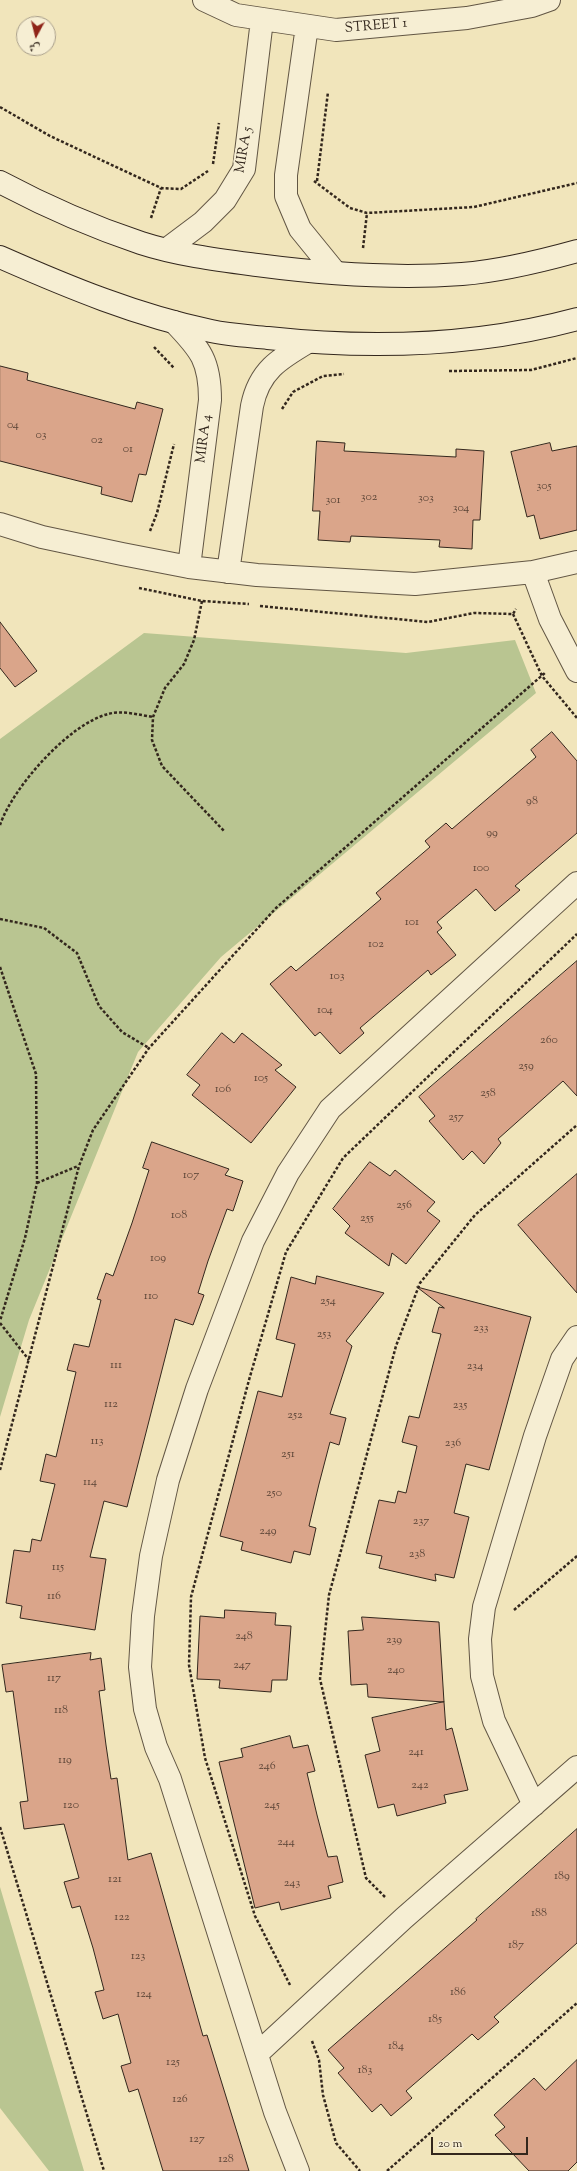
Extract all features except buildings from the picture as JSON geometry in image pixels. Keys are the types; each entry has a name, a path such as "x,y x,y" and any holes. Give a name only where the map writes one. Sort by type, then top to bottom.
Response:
{"street":[{"name":"STREET 1","path":"204,0 236,15 336,30 451,20 538,2"},
{"name":"MIRA 5","path":"167,249 203,222 225,200 244,169 262,20"},
{"path":"307,26 286,175 286,196 295,220 304,235 335,272"},
{"path":"0,182 71,216 142,243 222,260 298,270 384,276 463,274 541,260 577,251"},
{"path":"0,257 44,277 129,308 174,322 213,331 308,342 384,344 471,339 577,319"},
{"name":"MIRA 4","path":"174,322 194,343 202,357 210,377 210,400 189,567"},
{"path":"228,572 252,406 258,384 269,370 283,357 308,342"},
{"path":"0,524 42,537 122,554 189,567 228,572 415,584 533,572 577,562"},
{"path":"533,572 550,619 572,662"},
{"path":"298,2171 275,2112 172,1786 156,1747 145,1709 140,1667 143,1616 151,1556 168,1480 196,1389 253,1241 288,1173 330,1109 577,883"},
{"path":"534,1805 494,1721 482,1676 480,1639 484,1607 535,1436 562,1359 577,1338"},
{"path":"257,2054 404,1918 577,1767"}],"path":[{"path":"0,107 50,136 161,188 181,189 212,168 244,169"},
{"path":"286,175 317,181 350,208 367,213 474,207 577,183"},
{"path":"360,274 367,213"},
{"path":"147,345 154,347 179,373"},
{"path":"443,371 531,370 577,358"},
{"path":"282,409 293,392 323,376 349,373"},
{"path":"122,554 149,532 157,513 174,443"},
{"path":"202,601 194,640 184,664 164,688 154,718 152,740 162,766 225,832"},
{"path":"0,1470 79,1166 93,1130 149,1048 276,908 572,662"},
{"path":"0,825 4,814 37,766 73,731 108,714 131,713 154,718"},
{"path":"0,919 44,928 77,953 99,1006 122,1032 149,1048"},
{"path":"360,2171 336,2143 323,2095 319,2060 283,1969 255,1916 205,1758 189,1665 191,1597 286,1252 343,1158 577,934"},
{"path":"0,968 36,1074 37,1183 25,1238 0,1322 29,1360"},
{"path":"404,1918 366,1878 320,1678 329,1595 396,1346 420,1284 475,1215 577,1126"},
{"path":"37,1183 79,1166"},
{"path":"480,1639 577,1556"},
{"path":"0,1827 104,2171"},
{"path":"388,2171 577,2003"}],"green space":[{"path":"144,633 406,653 515,640 536,693 221,957 138,1052 29,1320 0,1417 0,739"},
{"path":"0,1887 84,2171 49,2171 0,2108"}]}
